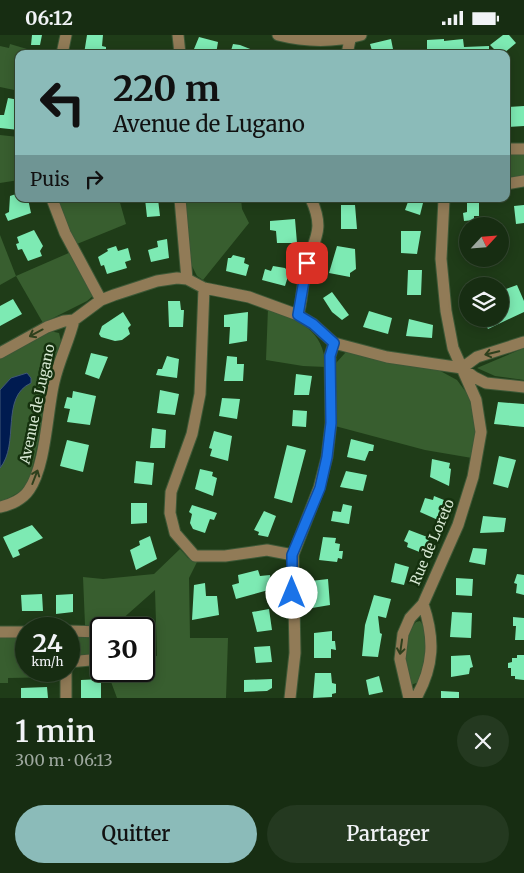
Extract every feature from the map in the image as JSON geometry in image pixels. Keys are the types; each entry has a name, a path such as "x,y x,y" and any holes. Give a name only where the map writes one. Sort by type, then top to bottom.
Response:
{"street":[{"path":"63,50 66,35"},
{"path":"178,35 180,50"},
{"path":"278,35 301,41 354,36 349,50"},
{"path":"510,149 524,149"},
{"path":"510,183 524,181"},
{"path":"53,202 65,233 102,300"},
{"path":"180,202 187,279 204,288 249,297 298,315 313,324 334,343 387,357 462,368 486,383 524,387"},
{"path":"298,315 304,273 318,236 317,212 312,202"},
{"name":"Rue de Loreto","path":"408,698 402,676 400,653 403,634 410,618 423,605 458,525 478,456 481,432 480,416 450,333 443,292 441,244 444,202"},
{"name":"Avenue de Lugano","path":"0,353 47,327 74,319 102,300 157,281 177,278 187,279"},
{"path":"204,288 204,352 200,394 192,434 171,492 170,513 175,533 195,556 225,556 266,550 292,555"},
{"name":"Avenue de Lugano","path":"0,507 22,497 28,492 36,476 53,383 63,347 74,319"},
{"path":"290,698 295,653 292,555 320,488 327,457 331,423 330,356 334,343"},
{"path":"462,368 477,357 524,343"},
{"name":"Rue de Loreto","path":"416,698 427,677 431,657 427,617 423,605"},
{"path":"0,632 15,632"},
{"path":"66,682 66,698"}],"green space":[{"path":"10,44 30,50 15,50 15,90 0,87 0,46 9,48"},
{"path":"0,135 15,137 15,181 0,183"},
{"path":"510,153 524,153 524,177 510,179"},
{"path":"58,202 120,202 126,224 77,244"},
{"path":"185,202 241,202 242,209 249,223 203,280 197,276 192,266"},
{"path":"0,235 16,276 0,285"},
{"path":"71,252 93,296 87,301 43,323 16,276"},
{"path":"268,308 300,322 315,335 324,354 326,367 303,366 266,360"},
{"path":"50,331 59,333 61,341 30,478 23,490 0,503 0,359"},
{"path":"524,348 524,380 495,376 477,368"},
{"path":"346,352 433,367 457,380 471,399 477,432 472,458 425,450 335,426 336,363"},
{"path":"180,549 188,558 197,562 189,578 190,638 228,638 226,698 117,698 111,682 155,682 155,656 157,656 155,590 125,617 90,617 90,626 85,625 83,577 103,579 154,574"},
{"path":"420,621 426,635 425,659 419,682 411,685 406,661 406,645 411,629 416,622"},
{"path":"80,635 90,635 90,655 80,656"},
{"path":"0,636 15,636 15,678 8,678 8,683 0,683"}],"water":[{"path":"27,373 31,378 31,383 22,390 16,399 9,447 6,458 0,468 0,390 11,378"}],"building":[{"path":"32,35 42,35 40,45 31,45"},
{"path":"87,35 103,35 102,46 106,47 106,50 85,50"},
{"path":"503,35 509,35 516,43 508,50 495,50 490,45"},
{"path":"199,37 218,42 217,50 194,49"},
{"path":"391,39 393,50 372,50 370,44"},
{"path":"463,39 464,47 489,46 489,50 427,50 427,40"},
{"path":"233,44 253,50 231,50"},
{"path":"8,98 15,99 15,130 0,128 0,115 4,115"},
{"path":"524,106 524,126 510,127 510,107"},
{"path":"15,194 15,202 29,202 31,213 8,221 5,214 9,212 10,196"},
{"path":"145,202 158,202 160,216 147,217"},
{"path":"408,202 423,202 420,215 405,210"},
{"path":"467,202 479,202 479,216 464,217 463,213 467,212"},
{"path":"341,205 355,205 357,229 341,229"},
{"path":"524,205 524,223 516,224 514,206"},
{"path":"295,219 297,243 277,243 276,231 270,230 270,221"},
{"path":"34,230 43,246 40,251 42,256 28,261 22,249 18,250 16,244 19,243 17,237"},
{"path":"401,231 421,231 417,254 401,253"},
{"path":"167,239 169,258 151,262 148,250 158,247 157,241"},
{"path":"116,246 118,251 128,248 131,260 125,262 127,268 107,274 104,265 101,266 98,257 108,251 107,249"},
{"path":"337,246 355,249 356,269 350,273 350,277 329,273"},
{"path":"233,255 245,258 244,263 249,265 246,276 226,271 228,258 231,258"},
{"path":"273,266 285,268 289,273 285,286 262,280 265,269 271,271"},
{"path":"408,270 422,270 421,295 407,295"},
{"path":"517,285 524,301 524,312 509,319 509,288"},
{"path":"332,292 349,315 342,320 332,312 323,298"},
{"path":"13,299 22,314 0,326 0,306"},
{"path":"168,301 180,301 181,310 184,310 183,327 169,327"},
{"path":"369,311 392,318 388,334 363,327"},
{"path":"123,312 131,325 128,328 130,334 122,340 115,341 101,337 99,334 102,326"},
{"path":"248,312 247,341 229,344 230,327 224,327 224,315"},
{"path":"409,319 433,325 432,338 406,336"},
{"path":"91,353 108,357 99,379 85,374"},
{"path":"167,356 179,359 177,378 156,375 158,369 162,369"},
{"path":"227,356 237,357 237,364 244,364 243,381 224,381"},
{"path":"296,374 312,376 309,395 294,395"},
{"path":"160,390 179,394 175,415 157,413"},
{"path":"73,391 96,396 90,425 67,422 70,409 64,408 67,397 72,398"},
{"path":"222,398 240,399 237,419 219,416"},
{"path":"498,402 524,404 524,427 494,424"},
{"path":"293,410 307,411 306,427 292,426"},
{"path":"152,428 166,430 165,448 150,448"},
{"path":"214,431 232,436 228,461 210,456 212,449 209,448"},
{"path":"351,439 374,445 373,451 369,451 365,461 347,457"},
{"path":"67,440 89,445 83,472 60,466"},
{"path":"287,445 306,450 292,503 274,498"},
{"path":"499,456 516,460 508,488 493,484"},
{"path":"432,459 450,463 449,486 430,477"},
{"path":"136,461 154,463 152,485 134,483"},
{"path":"200,469 213,472 212,476 217,478 213,496 195,489"},
{"path":"346,471 367,475 363,491 340,487"},
{"path":"434,496 444,500 438,520 420,512 425,498 433,500"},
{"path":"131,503 147,503 147,523 131,524"},
{"path":"343,504 352,506 349,524 331,521 333,511 341,512"},
{"path":"192,505 217,513 214,520 210,519 205,533 193,529 190,523 192,514 189,512"},
{"path":"264,511 276,516 268,537 258,535 259,532 254,530"},
{"path":"483,516 506,518 504,532 480,533"},
{"path":"32,525 43,538 18,550 20,555 13,558 3,537"},
{"path":"409,530 430,538 422,553 407,547 408,543 404,541"},
{"path":"150,536 157,559 136,570 130,550 140,545 139,541"},
{"path":"323,537 336,538 335,543 340,544 339,551 343,551 342,559 338,558 337,562 319,560"},
{"path":"473,548 487,549 485,565 469,562"},
{"path":"395,563 409,567 404,585 391,582"},
{"path":"258,570 260,576 270,575 272,589 236,599 232,585 239,583 238,575"},
{"path":"517,574 524,575 524,595 516,593 517,584 514,583"},
{"path":"456,578 473,579 472,596 456,595"},
{"path":"328,579 330,605 312,608 311,581"},
{"path":"205,583 206,596 217,596 219,615 192,620 194,585"},
{"path":"42,594 43,611 22,611 21,595"},
{"path":"73,594 73,612 56,614 56,595"},
{"path":"374,595 391,599 386,618 378,616 380,633 382,634 378,657 362,656 365,625"},
{"path":"269,609 272,630 257,632 252,612"},
{"path":"452,612 472,613 471,638 450,637"},
{"path":"513,617 524,618 524,640 515,640 516,626 513,626"},
{"path":"332,631 332,641 335,641 336,650 331,649 331,658 314,658 314,633"},
{"path":"270,646 272,662 256,663 254,647"},
{"path":"470,655 473,667 470,668 469,674 451,677 451,656"},
{"path":"517,655 524,655 524,680 515,679 515,676 511,676 511,668 508,668 508,663 512,662 512,658 517,658"},
{"path":"315,673 331,673 332,683 336,684 336,693 332,694 332,697 313,698"},
{"path":"379,676 383,692 369,695 366,680"},
{"path":"272,679 272,688 267,691 244,692 244,680"},
{"path":"81,680 101,682 101,698 81,698"},
{"path":"47,687 48,698 21,698 21,688"},
{"path":"441,691 459,692 459,698 441,698"}],"route":[{"path":"292,593 292,555 320,488 327,457 331,423 330,356 334,343 313,324 298,315 307,263"}]}
